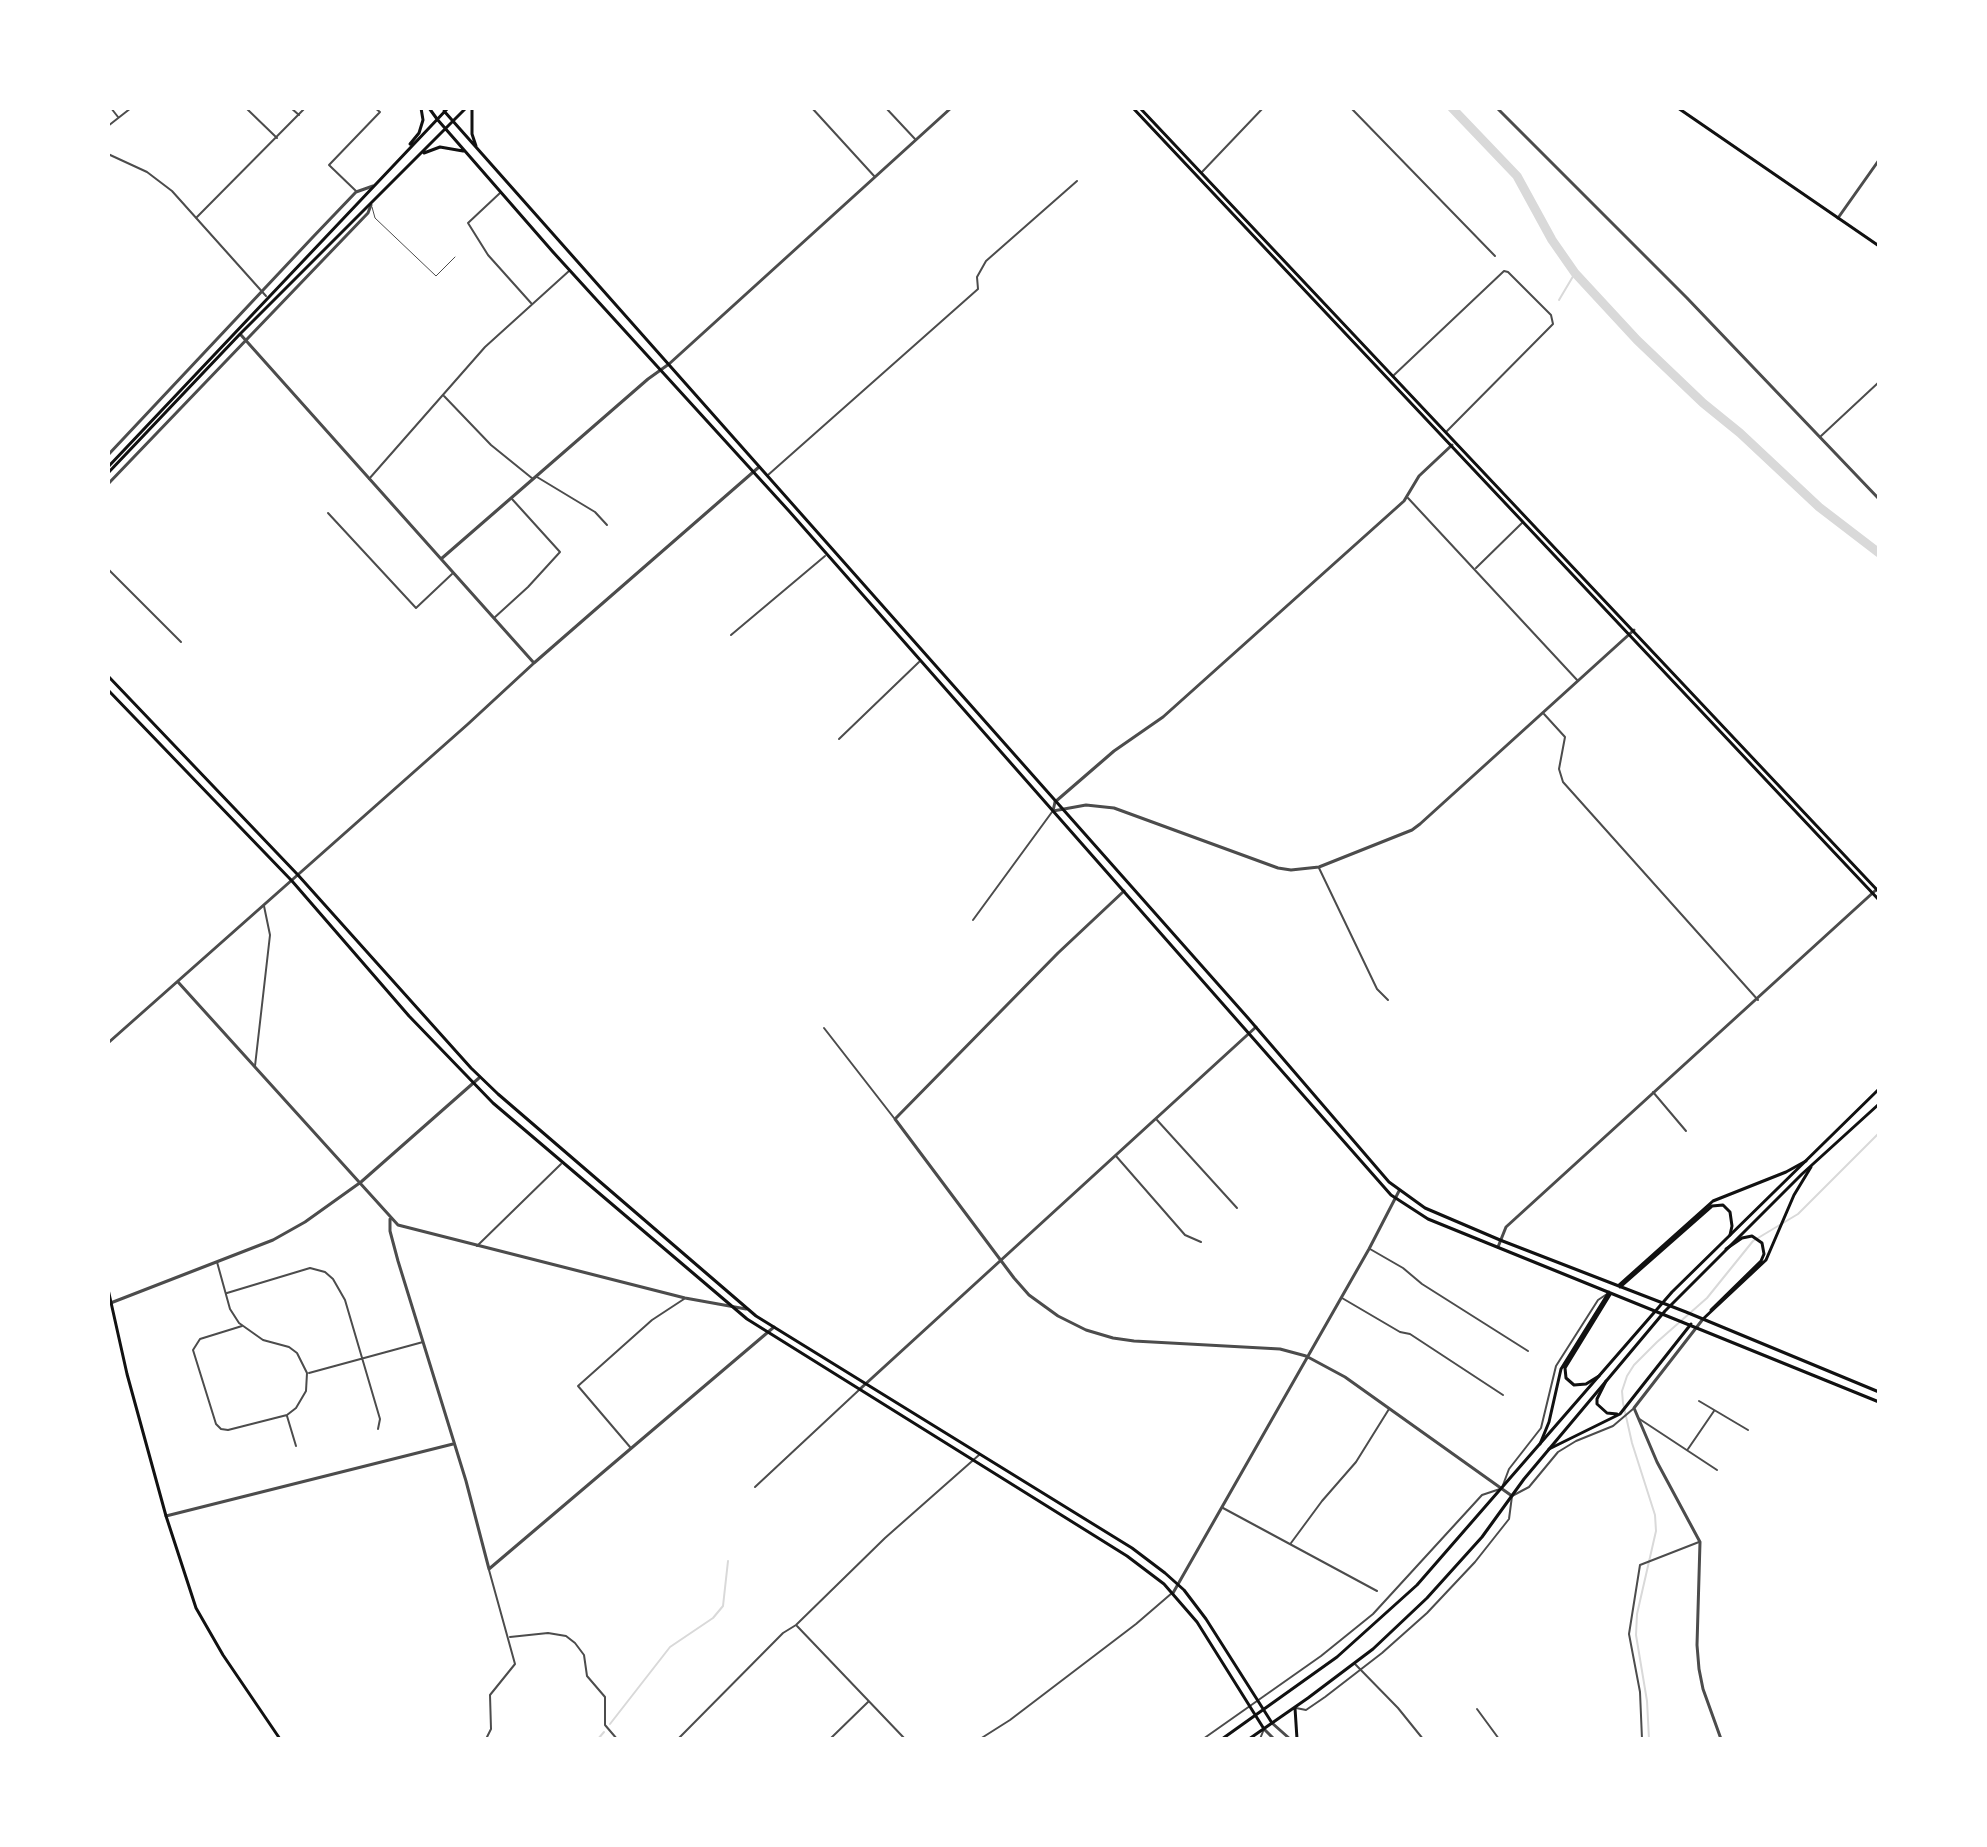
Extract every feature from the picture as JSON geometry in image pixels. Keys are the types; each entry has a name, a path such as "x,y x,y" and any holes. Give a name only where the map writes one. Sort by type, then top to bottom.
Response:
{"main road":[{"path":"400,158 419,133 423,120 421,108"},
{"path":"429,108 570,271 754,472 1124,891 1365,1169 1396,1199 1428,1219 1879,1402"},
{"path":"108,473 240,334 466,108"},
{"path":"472,108 472,134 477,150"},
{"path":"1133,108 1877,890 1879,900"},
{"path":"1140,108 1447,431 1453,443 1524,522 1632,632"},
{"path":"1678,108 1879,246"},
{"path":"108,467 444,109 477,150 1256,1027 1344,1133 1399,1191 1425,1208 1500,1240 1698,1316 1879,1392"},
{"path":"420,155 440,147 464,151"},
{"path":"393,165 402,174"},
{"path":"108,676 298,875 480,1077 746,1309 1138,1552 1179,1585 1206,1619 1272,1723"},
{"path":"108,690 292,881 409,1016 473,1084 730,1306 768,1333 1127,1556 1173,1593 1197,1622 1264,1729"},
{"path":"1222,1739 1337,1657 1394,1608 1439,1562 1626,1343 1693,1271 1879,1089"},
{"path":"1249,1739 1354,1663 1434,1591 1482,1537 1632,1348 1698,1276 1879,1104"},
{"path":"1619,1286 1713,1201 1806,1161"},
{"path":"1703,1319 1766,1260 1796,1190 1811,1167"},
{"path":"1619,1286 1715,1205 1723,1205 1730,1212 1730,1235"},
{"path":"1703,1319 1761,1261 1764,1247 1758,1239 1748,1236 1726,1249"},
{"path":"108,1289 127,1374 190,1593 202,1620 280,1739"},
{"path":"1599,1376 1579,1385 1571,1384 1566,1378 1566,1365 1610,1293"},
{"path":"1540,1444 1549,1422 1561,1369 1610,1293"},
{"path":"1549,1449 1620,1414 1690,1324"},
{"path":"1606,1381 1597,1399 1599,1407 1607,1413 1620,1414"},
{"path":"1295,1708 1297,1739"}],"street":[{"path":"111,108 118,118"},
{"path":"108,126 131,108"},
{"path":"246,108 277,138"},
{"path":"291,108 299,115"},
{"path":"196,218 305,108"},
{"path":"356,192 329,165 380,112 375,108"},
{"path":"812,108 875,177"},
{"path":"886,108 916,140"},
{"path":"441,559 669,364 951,108"},
{"path":"1202,173 1263,108"},
{"path":"1351,108 1495,256"},
{"path":"1497,108 1687,298 1879,499"},
{"path":"108,154 162,182 267,297"},
{"path":"1838,218 1879,160"},
{"path":"767,476 978,289 977,277 986,261 1077,181"},
{"path":"108,455 356,192 373,186"},
{"path":"501,192 468,223 493,260 532,304"},
{"path":"108,484 368,213 371,205"},
{"path":"369,479 485,347 570,271"},
{"path":"1393,376 1502,272 1508,272 1551,315 1553,324 1447,431"},
{"path":"240,334 534,663"},
{"path":"1820,437 1879,382"},
{"path":"443,396 491,445 534,478 595,512 607,525"},
{"path":"973,920 1053,811 1055,802 1114,751 1155,724 1407,497 1419,476 1453,443"},
{"path":"108,1043 759,467"},
{"path":"1407,497 1578,681"},
{"path":"493,618 528,587 560,552 511,498"},
{"path":"328,513 416,608 452,573"},
{"path":"1474,569 1524,522"},
{"path":"731,635 826,555"},
{"path":"108,569 181,642"},
{"path":"1053,811 1086,805 1114,808 1278,868 1319,867 1420,824 1632,632"},
{"path":"839,739 920,661"},
{"path":"1543,713 1565,737 1559,769 1563,782 1758,1000"},
{"path":"1319,867 1350,939 1377,989 1388,1000"},
{"path":"1498,1247 1506,1227 1877,890"},
{"path":"895,1119 1058,953 1124,891"},
{"path":"255,1067 270,935 264,905"},
{"path":"178,982 361,1182 390,1219 402,1226 685,1298 746,1309"},
{"path":"755,1487 1256,1027"},
{"path":"824,1028 1021,1286 1039,1303 1072,1324 1101,1335 1134,1341 1280,1349 1306,1356 1345,1377 1512,1496"},
{"path":"109,1303 289,1232 361,1182 480,1077"},
{"path":"1653,1092 1686,1131"},
{"path":"1157,1119 1237,1208"},
{"path":"1116,1155 1185,1235 1201,1242"},
{"path":"477,1246 562,1163"},
{"path":"980,1739 1010,1720 1173,1593 1399,1191"},
{"path":"390,1219 398,1261 424,1341 515,1664 490,1695 492,1725 486,1739"},
{"path":"1369,1249 1528,1351"},
{"path":"217,1260 233,1315 242,1326 263,1340 289,1347 297,1353 307,1373 306,1391 287,1415 228,1430 221,1429 216,1424 193,1350 200,1339 242,1326"},
{"path":"225,1293 302,1269 325,1272 341,1289 380,1419 378,1429"},
{"path":"1502,1488 1509,1469 1541,1428 1556,1366 1598,1300 1610,1293"},
{"path":"1341,1297 1400,1332 1410,1334 1503,1395"},
{"path":"631,1449 578,1386 652,1320 685,1298"},
{"path":"1512,1496 1529,1487 1558,1452 1621,1421 1703,1319"},
{"path":"489,1569 774,1327"},
{"path":"307,1373 424,1341"},
{"path":"1699,1401 1748,1430"},
{"path":"1290,1544 1356,1462 1389,1408"},
{"path":"1634,1408 1657,1462 1700,1542 1699,1669 1721,1739"},
{"path":"1687,1451 1715,1410"},
{"path":"287,1415 296,1446"},
{"path":"1637,1418 1717,1470"},
{"path":"166,1516 453,1444"},
{"path":"678,1739 783,1633 796,1625 885,1538 981,1454"},
{"path":"1203,1739 1321,1656 1373,1614 1482,1495 1502,1488"},
{"path":"1295,1708 1306,1710 1361,1670 1427,1613 1475,1562 1509,1519 1512,1496"},
{"path":"1223,1508 1377,1591"},
{"path":"1642,1739 1640,1692 1629,1634 1640,1565 1700,1542"},
{"path":"796,1625 905,1739"},
{"path":"509,1637 548,1633 566,1636 575,1643 584,1655 591,1685 605,1697 605,1725 617,1739"},
{"path":"1354,1663 1423,1739"},
{"path":"830,1739 869,1701"},
{"path":"1477,1709 1499,1739"},
{"path":"1272,1723 1290,1739"},
{"path":"1260,1739 1264,1729 1274,1739"}],"lane":[{"path":"371,205 375,218 436,276 455,257"}],"waterway":[{"path":"1452,108 1517,176 1552,240 1575,273 1637,340 1819,507 1879,553"},
{"path":"1559,300 1575,273"},
{"path":"1649,1739 1647,1701 1636,1635 1637,1614 1656,1531 1655,1515 1623,1403 1622,1391 1627,1376 1657,1342 1707,1298 1753,1241 1798,1214 1879,1133"},
{"path":"610,1724 670,1647 713,1618 723,1606 728,1561"},
{"path":"598,1739 604,1732"}]}
